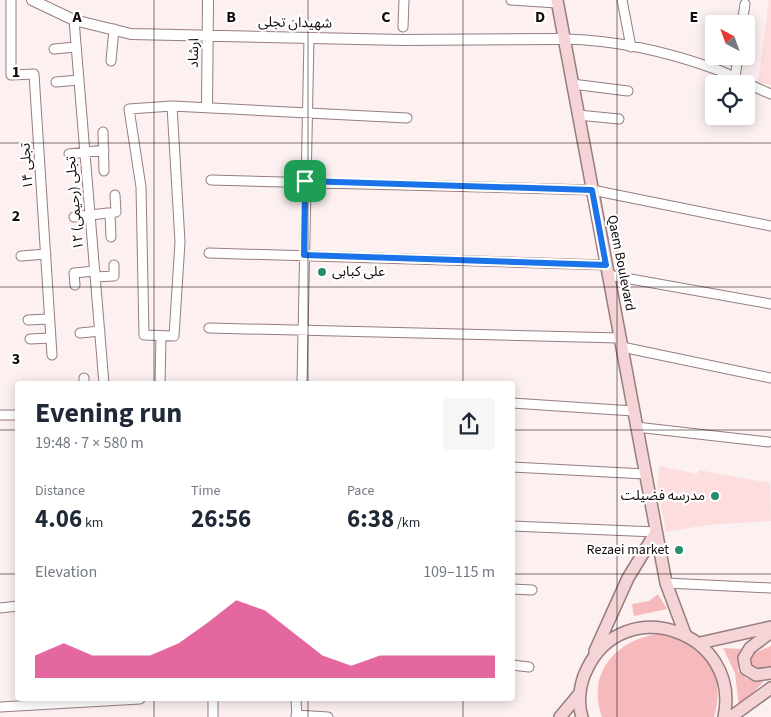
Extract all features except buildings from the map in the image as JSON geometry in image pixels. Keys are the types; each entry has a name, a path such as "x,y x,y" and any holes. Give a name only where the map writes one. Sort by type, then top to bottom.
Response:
{"main road":[{"name":"Qaem Boulevard","path":"557,2 666,583 685,634"},
{"path":"582,717 580,693 583,677 628,578 656,532"},
{"path":"591,661 602,647 616,636 633,630 650,627 668,628 685,634 700,644 712,656 720,672 725,689 724,717"},
{"path":"700,644 771,627"},
{"path":"771,632 750,648 744,658 746,669 756,675 771,673"},
{"path":"731,717 771,688"},
{"path":"560,717 580,693"}],"street":[{"name":"تجلی ۱۴","path":"11,0 11,75 34,74 52,355"},
{"name":"شهیدان تجلی","path":"32,0 74,20 131,34 309,38 564,39"},
{"name":"ارشاد","path":"206,107 208,0"},
{"path":"403,26 404,0"},
{"path":"511,0 557,2"},
{"path":"622,0 632,47"},
{"path":"743,15 745,4"},
{"name":"۱۲ تجلی (رحیمی)","path":"74,20 104,381"},
{"path":"111,61 114,30"},
{"path":"302,381 309,38"},
{"path":"564,39 599,40 632,47 680,58 727,75"},
{"path":"54,49 76,47"},
{"path":"56,82 79,80"},
{"path":"572,84 628,91"},
{"path":"755,87 771,94"},
{"path":"172,106 180,242 174,336 144,336 141,187 129,108 172,106 206,107 407,118"},
{"path":"578,115 618,119"},
{"path":"103,132 104,170"},
{"path":"69,154 104,150"},
{"path":"210,180 592,190 771,226"},
{"path":"111,237 115,194"},
{"path":"74,216 113,213"},
{"path":"22,256 46,254"},
{"path":"209,254 449,259 607,270 771,304"},
{"path":"76,285 74,273 114,276 114,265"},
{"path":"28,320 49,320"},
{"path":"209,328 460,334 621,342 771,378"},
{"path":"80,333 100,331"},
{"path":"160,381 161,336"},
{"path":"30,339 50,338"},
{"path":"515,403 633,411"},
{"path":"0,415 15,415"},
{"path":"636,427 768,442"},
{"path":"515,467 645,474"},
{"path":"515,526 656,532"},
{"path":"666,583 771,588"},
{"path":"515,589 532,590"},
{"path":"0,608 15,606"},
{"path":"515,665 529,667"},
{"path":"0,707 105,701"},
{"path":"213,701 213,717"},
{"path":"296,701 296,716 328,717"}],"shaded area":[{"path":"769,0 771,0 771,85 758,82"},
{"name":"مدرسه فضیلت","path":"660,466 697,474 699,470 770,483 771,521 706,525 666,532 657,484"},
{"path":"658,594 667,609 634,616 632,604 649,601"},
{"path":"658,634 674,637 688,643 708,661 714,673 717,686 714,717 602,717 598,701 598,686 608,661 629,643 643,637"},
{"path":"771,646 771,666 756,669 751,667 748,660 752,654"},
{"path":"723,648 741,649 738,671 747,679 764,681 739,707 735,673"}],"place":[{"name":"علی کبابی","path":"322,272"},
{"name":"مدرسه فضیلت","path":"715,496"},
{"name":"Rezaei market","path":"679,550"}],"route":[{"path":"305,181 592,190 606,265 304,255 305,181"}]}
